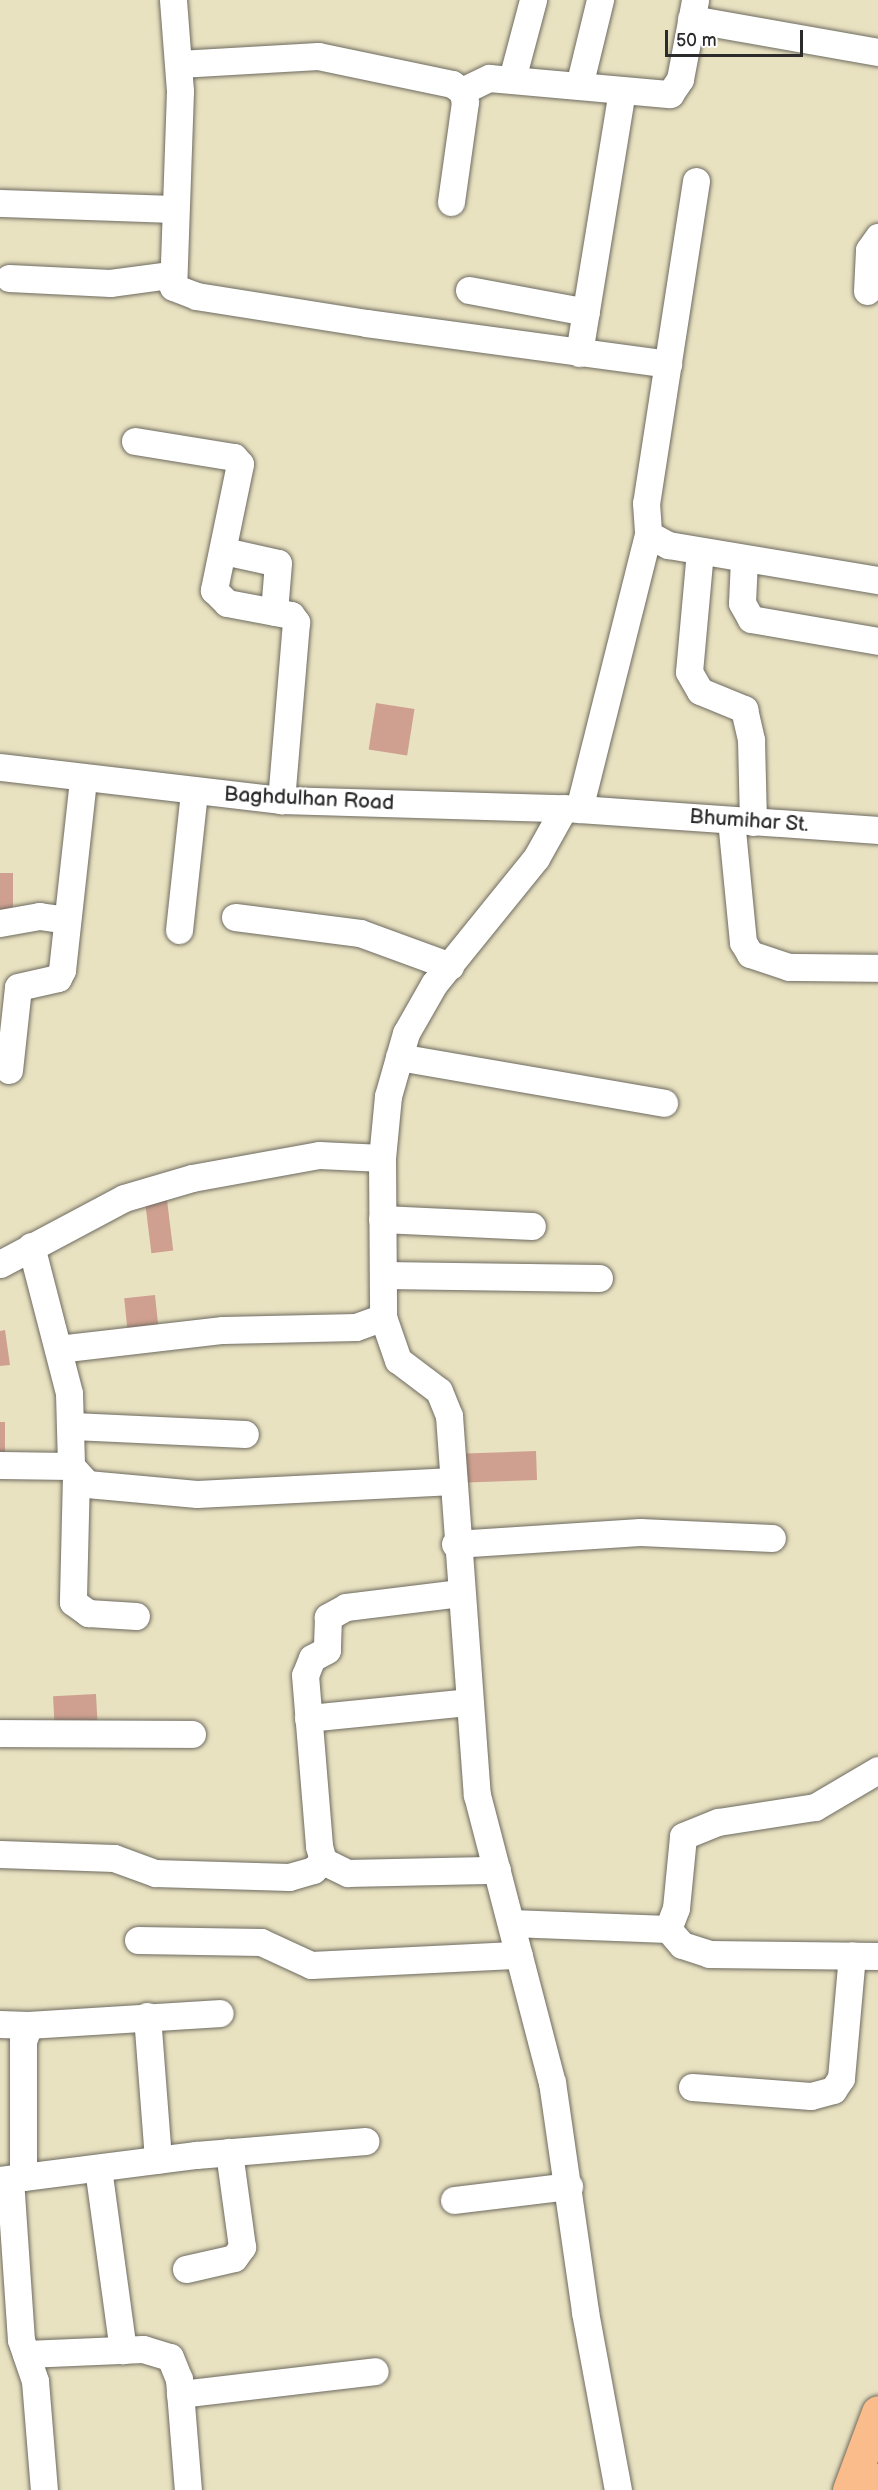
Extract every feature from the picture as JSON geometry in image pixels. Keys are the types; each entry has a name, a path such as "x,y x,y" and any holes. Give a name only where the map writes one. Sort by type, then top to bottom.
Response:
{"main road":[{"path":"849,2490 878,2412"},
{"path":"874,2490 878,2480"}],"street":[{"path":"173,0 178,64 170,275 173,287 196,296 579,353 668,364"},
{"path":"512,79 533,0"},
{"path":"579,86 600,0"},
{"path":"178,64 276,54 318,56 395,69 462,91 489,78 660,96 676,88 693,9 878,52"},
{"path":"451,202 462,91"},
{"path":"579,353 622,91"},
{"path":"618,2490 585,2312 569,2186 552,2082 477,1795 455,1544 449,1416 439,1391 398,1360 383,1317 382,1158 399,1058 421,1005 504,901 572,808 653,538 646,503 696,181"},
{"path":"0,203 174,210"},
{"path":"867,291 869,250 878,237"},
{"path":"9,278 110,284 170,275"},
{"path":"469,290 586,312"},
{"path":"135,441 222,454 240,464 224,552 214,579 218,599 291,615 298,632 281,800"},
{"path":"653,538 700,551 878,580"},
{"path":"700,551 689,672 700,691 744,709 751,740 742,821 743,942 750,954 789,967 878,968"},
{"path":"224,552 278,563 274,612"},
{"path":"744,559 742,603 752,619 878,641"},
{"name":"Baghdulhan Road","path":"0,767 194,793 281,800 620,811"},
{"path":"9,1070 18,987 58,978 68,920 82,779"},
{"path":"179,930 194,793"},
{"name":"Bhumihar St.","path":"620,811 878,830"},
{"path":"0,923 39,916 68,920"},
{"path":"235,917 360,933 450,966"},
{"path":"399,1058 664,1102"},
{"path":"0,1264 124,1198 192,1178 320,1155 382,1158"},
{"path":"382,1219 532,1226"},
{"path":"31,1246 58,1350 73,1426 73,1602 88,1613 136,1616"},
{"path":"383,1275 599,1278"},
{"path":"58,1350 223,1330 356,1327 383,1317"},
{"path":"73,1426 245,1434"},
{"path":"0,1465 74,1470 102,1488 197,1494 453,1481"},
{"path":"455,1544 640,1532 772,1538"},
{"path":"323,1861 308,1718 306,1665 327,1650 326,1627 335,1611 460,1593"},
{"path":"308,1718 469,1702"},
{"path":"0,1733 192,1734"},
{"path":"668,1929 676,1908 683,1836 718,1822 815,1807 878,1770"},
{"path":"0,1854 114,1858 155,1873 289,1877 313,1870 323,1861"},
{"path":"323,1861 348,1873 497,1870"},
{"path":"511,1923 668,1929 682,1945 709,1954 865,1955 841,2078 833,2090 812,2096 692,2087"},
{"path":"138,1940 267,1943 311,1965 519,1955"},
{"path":"0,2024 29,2025 220,2013"},
{"path":"147,2016 158,2160"},
{"path":"29,2025 23,2041 7,2254 26,2354 35,2381 44,2490"},
{"path":"11,2179 229,2152 365,2141"},
{"path":"186,2269 234,2258 242,2247 229,2152"},
{"path":"98,2168 123,2350"},
{"path":"454,2200 569,2186"},
{"path":"26,2354 123,2350 170,2357 180,2394 188,2490"},
{"path":"180,2394 375,2371"}],"building":[{"path":"376,703 415,709 407,756 369,749"},
{"path":"0,873 13,873 13,918 0,918"},
{"path":"167,1200 173,1251 151,1253 145,1203"},
{"path":"155,1295 159,1335 128,1338 124,1298"},
{"path":"5,1330 10,1365 0,1366 0,1331"},
{"path":"0,1422 5,1422 5,1458 0,1458"},
{"path":"536,1451 537,1480 467,1482 466,1453"},
{"path":"96,1694 98,1728 55,1730 53,1696"}]}
